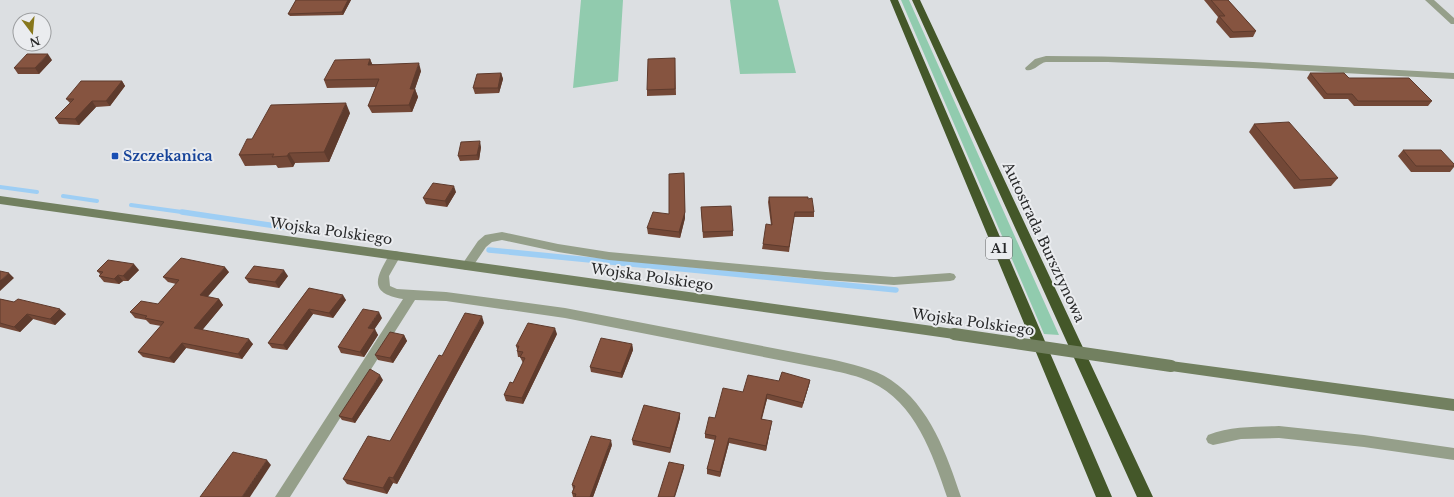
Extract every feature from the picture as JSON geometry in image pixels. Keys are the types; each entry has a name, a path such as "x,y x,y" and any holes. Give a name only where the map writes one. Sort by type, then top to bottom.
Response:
{"highway":[{"name":"A1","path":"894,0 1104,497"},
{"name":"Autostrada Bursztynowa","path":"916,0 1145,497"}],"main road":[{"name":"Wojska Polskiego","path":"0,200 1454,405"}],"street":[{"path":"1429,0 1454,22"},
{"path":"1029,68 1038,61 1046,59 1100,59 1454,76"},
{"path":"467,266 482,244 489,238 502,236 558,248 609,256 826,276 894,281 950,277"},
{"path":"395,255 383,276 385,288 390,292 412,295 436,295 576,315 826,364 867,374 886,384 901,396 914,410 931,439 944,466 954,497"},
{"path":"282,497 412,295"},
{"path":"1213,439 1241,434 1279,432 1364,441 1454,454"}],"green space":[{"path":"581,0 623,0 618,81 573,88"},
{"path":"730,0 778,0 796,73 740,74"},
{"path":"901,0 909,0 1059,335 1044,334"}],"building":[{"path":"296,0 348,0 342,12 288,14"},
{"path":"1211,0 1228,0 1256,31 1233,32 1219,16 1225,16"},
{"path":"27,54 48,54 35,68 14,68"},
{"path":"675,58 675,89 647,90 648,59"},
{"path":"370,59 368,65 419,63 410,89 415,89 409,105 368,106 379,79 324,80 335,60"},
{"path":"501,73 498,88 473,88 477,74"},
{"path":"1310,73 1344,73 1349,78 1409,78 1432,101 1358,101 1352,94 1327,94"},
{"path":"81,81 122,81 106,101 92,101 75,119 55,118 74,99 66,99"},
{"path":"346,103 324,152 289,153 287,156 272,157 274,154 239,155 247,139 252,139 271,105"},
{"path":"1289,122 1338,178 1300,180 1254,124"},
{"path":"480,141 477,155 458,156 461,142"},
{"path":"1403,150 1441,150 1454,164 1454,166 1416,166"},
{"path":"684,173 685,212 679,232 647,228 653,212 669,214 669,174"},
{"path":"433,183 454,186 445,201 423,198"},
{"path":"769,197 812,198 814,212 795,212 789,247 763,244 766,224 772,225"},
{"path":"731,206 733,231 703,232 701,207"},
{"path":"181,258 225,267 200,295 219,299 194,328 249,339 238,354 182,343 169,358 138,352 164,322 145,318 147,316 130,312 141,301 158,304 179,280 163,277"},
{"path":"108,260 134,264 123,276 118,275 114,279 99,276 103,272 97,271"},
{"path":"254,266 284,270 275,282 245,278"},
{"path":"0,271 9,273 0,281"},
{"path":"309,288 343,295 329,313 309,309 283,345 268,343"},
{"path":"0,299 14,302 18,299 60,309 50,319 27,314 14,327 0,323"},
{"path":"363,309 379,312 368,328 375,329 360,352 338,347"},
{"path":"465,313 482,316 393,478 389,477 383,488 343,479 368,436 390,441 439,355 442,356"},
{"path":"528,323 555,328 522,398 504,395 510,382 513,383 525,358 520,357 523,352 517,351 519,346 516,346"},
{"path":"390,332 404,335 390,358 375,355"},
{"path":"601,338 632,344 621,373 590,367"},
{"path":"370,369 380,375 352,419 339,416"},
{"path":"782,372 810,380 803,403 767,394 761,419 772,421 766,446 729,438 720,472 707,469 716,436 705,434 709,417 715,418 723,388 743,392 748,375 779,381"},
{"path":"644,405 680,413 670,448 632,440"},
{"path":"591,436 611,440 590,497 575,497 576,494 572,493 575,486 572,485"},
{"path":"233,452 267,460 242,497 200,497"},
{"path":"669,462 684,465 674,497 658,497"}],"waterway":[{"path":"0,187 37,192"},
{"path":"63,196 97,201"},
{"path":"131,205 185,212"},
{"path":"185,212 290,228"},
{"path":"489,250 896,290"}],"place":[{"name":"Szczekanica","path":"115,156"}]}
